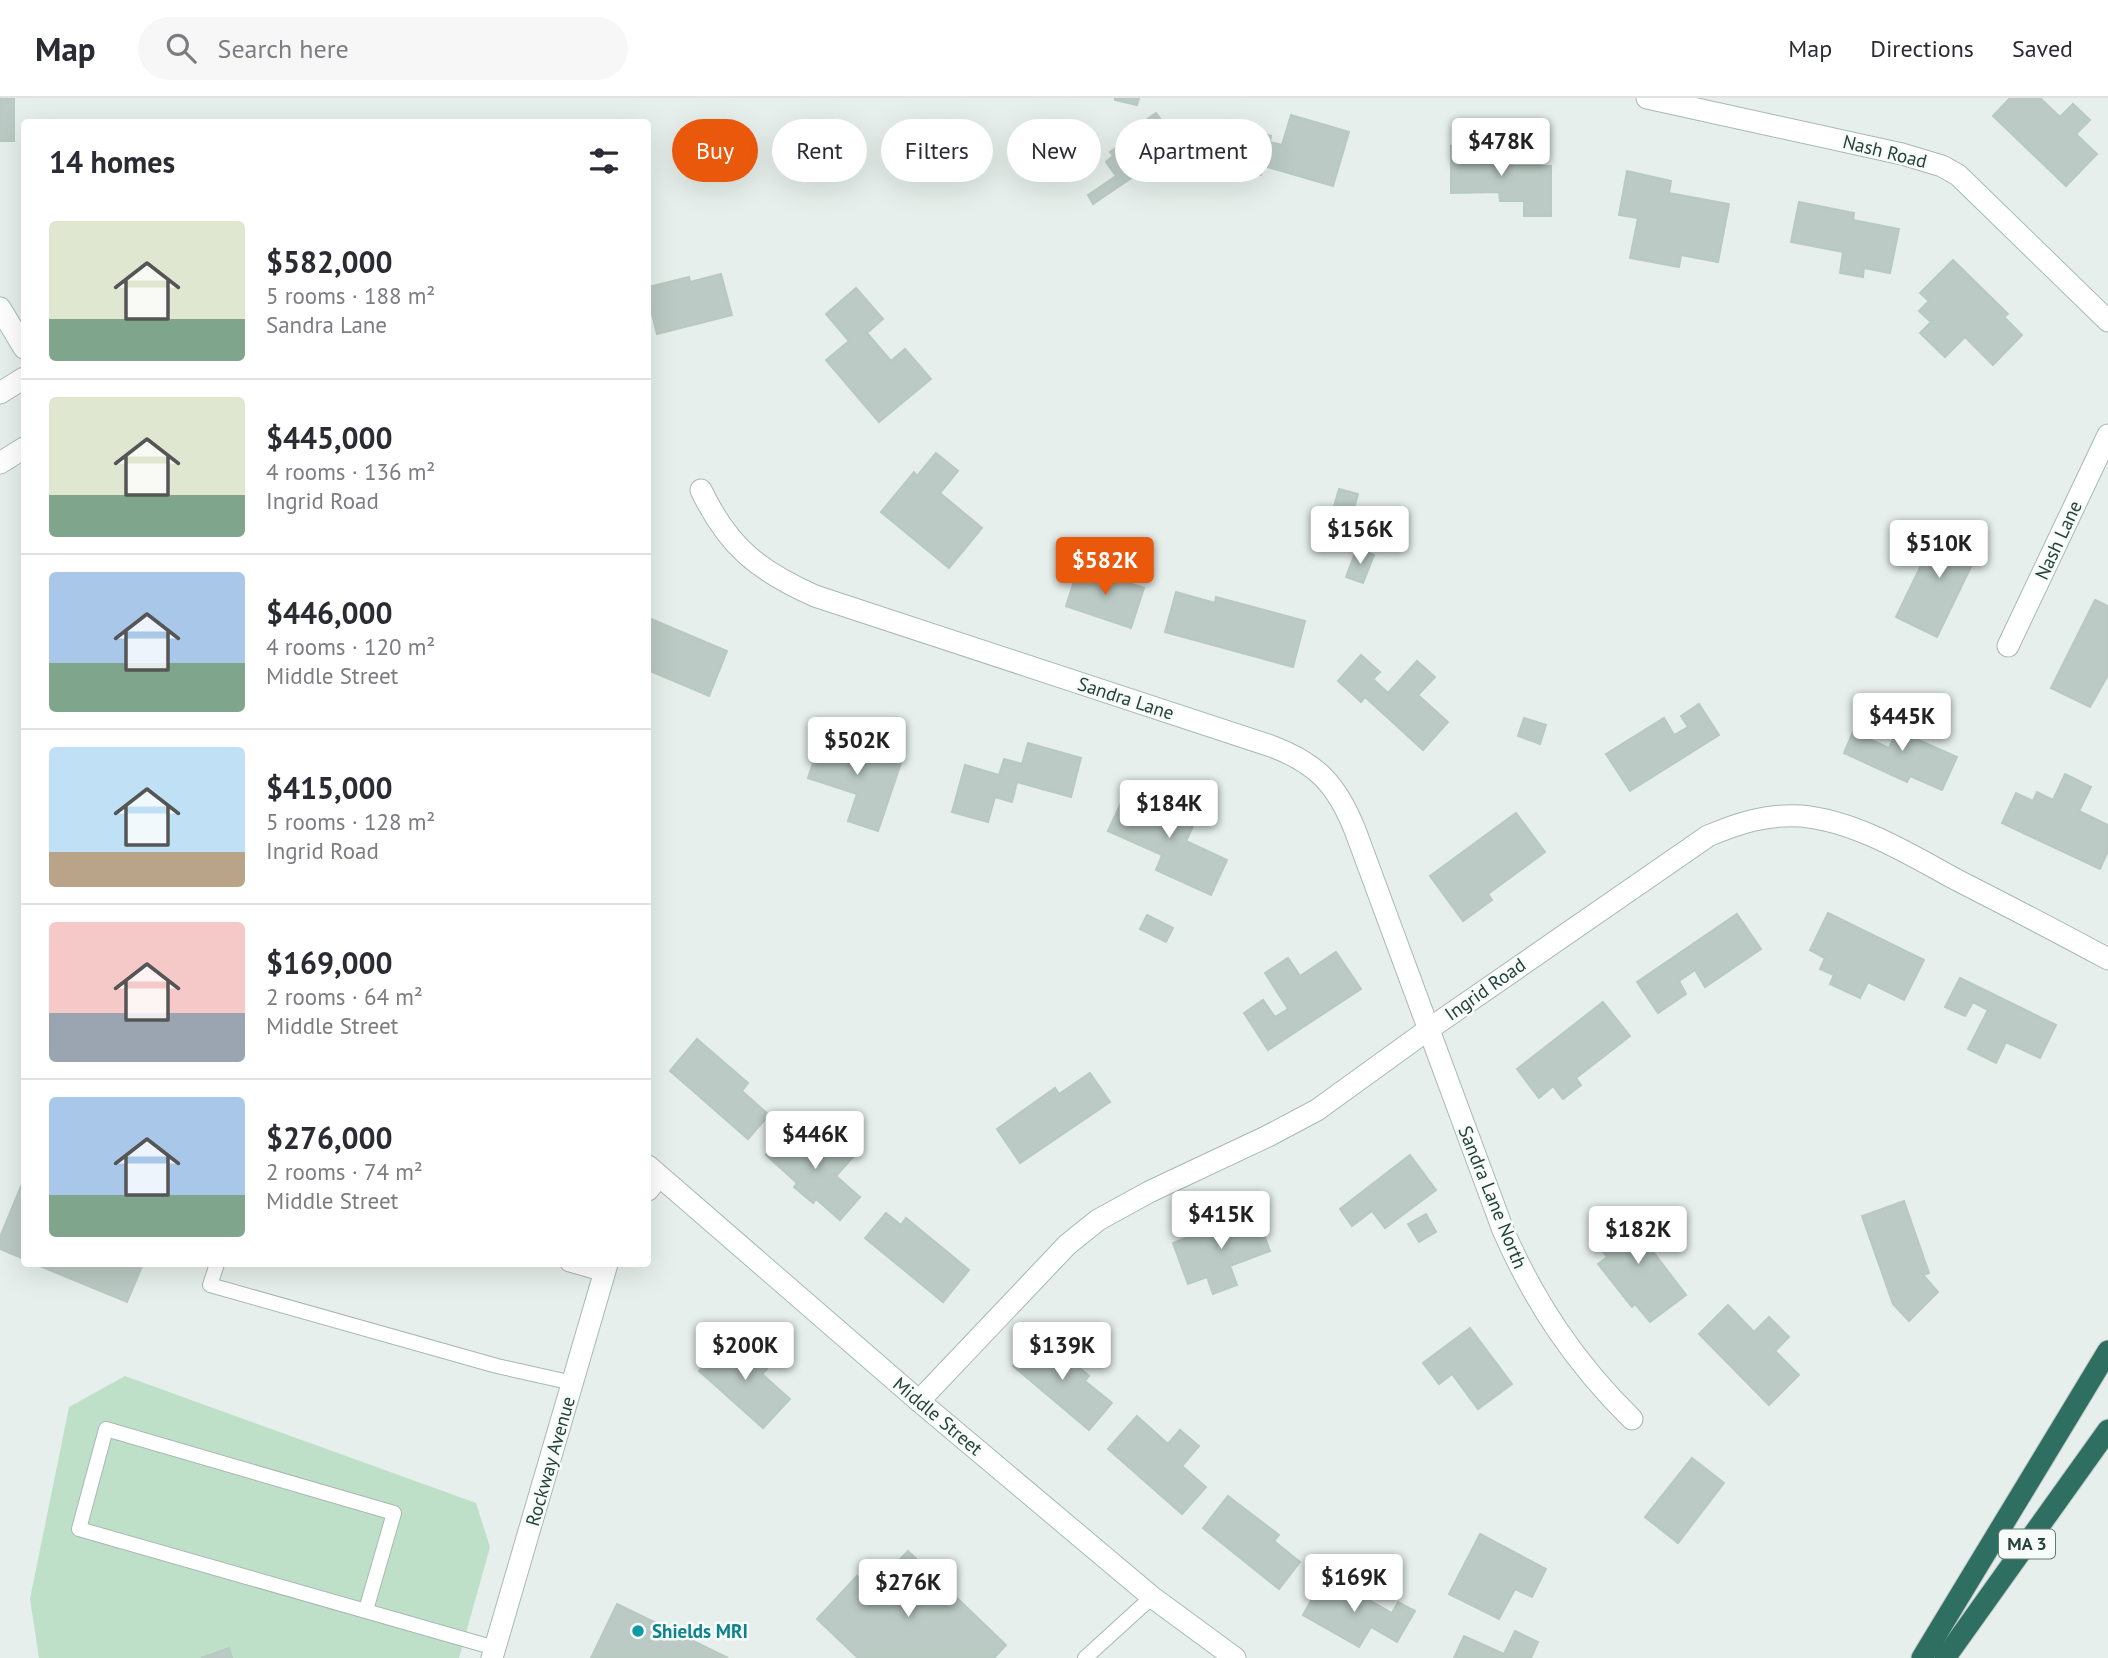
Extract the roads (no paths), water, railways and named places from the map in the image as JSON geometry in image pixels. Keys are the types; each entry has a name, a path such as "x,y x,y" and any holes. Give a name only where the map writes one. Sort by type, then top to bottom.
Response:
{"highway":[{"path":"1922,1658 2108,1351"},
{"name":"MA 3","path":"1945,1658 2108,1430"}],"street":[{"name":"Nash Road","path":"1647,98 1902,154 1942,166 1974,188 2108,321"},
{"path":"0,308 21,343"},
{"path":"0,393 21,380"},
{"name":"Nash Lane","path":"2008,646 2108,435"},
{"path":"0,463 21,450"},
{"name":"Sandra Lane","path":"701,490 714,518 728,537 752,561 786,583 815,596 1271,746 1308,763 1324,776 1346,808 1429,1029"},
{"name":"Ingrid Road","path":"919,1401 1067,1245 1098,1220 1149,1192 1317,1110 1708,836 1741,822 1764,817 1802,816 1841,824 1893,846 2108,959"},
{"name":"Sandra Lane North","path":"1429,1029 1503,1230 1521,1269 1566,1346 1609,1397 1632,1419"},
{"name":"Middle Street","path":"651,1177 1224,1655"},
{"name":"Rockway Avenue","path":"494,1653 605,1269"}],"lane":[{"path":"216,1267 211,1285 497,1366 573,1383"},
{"path":"366,1610 394,1513 106,1429 79,1529 366,1610 494,1653"},
{"path":"1085,1658 1152,1597"}],"place":[{"name":"Shields MRI","path":"638,1631"}]}
